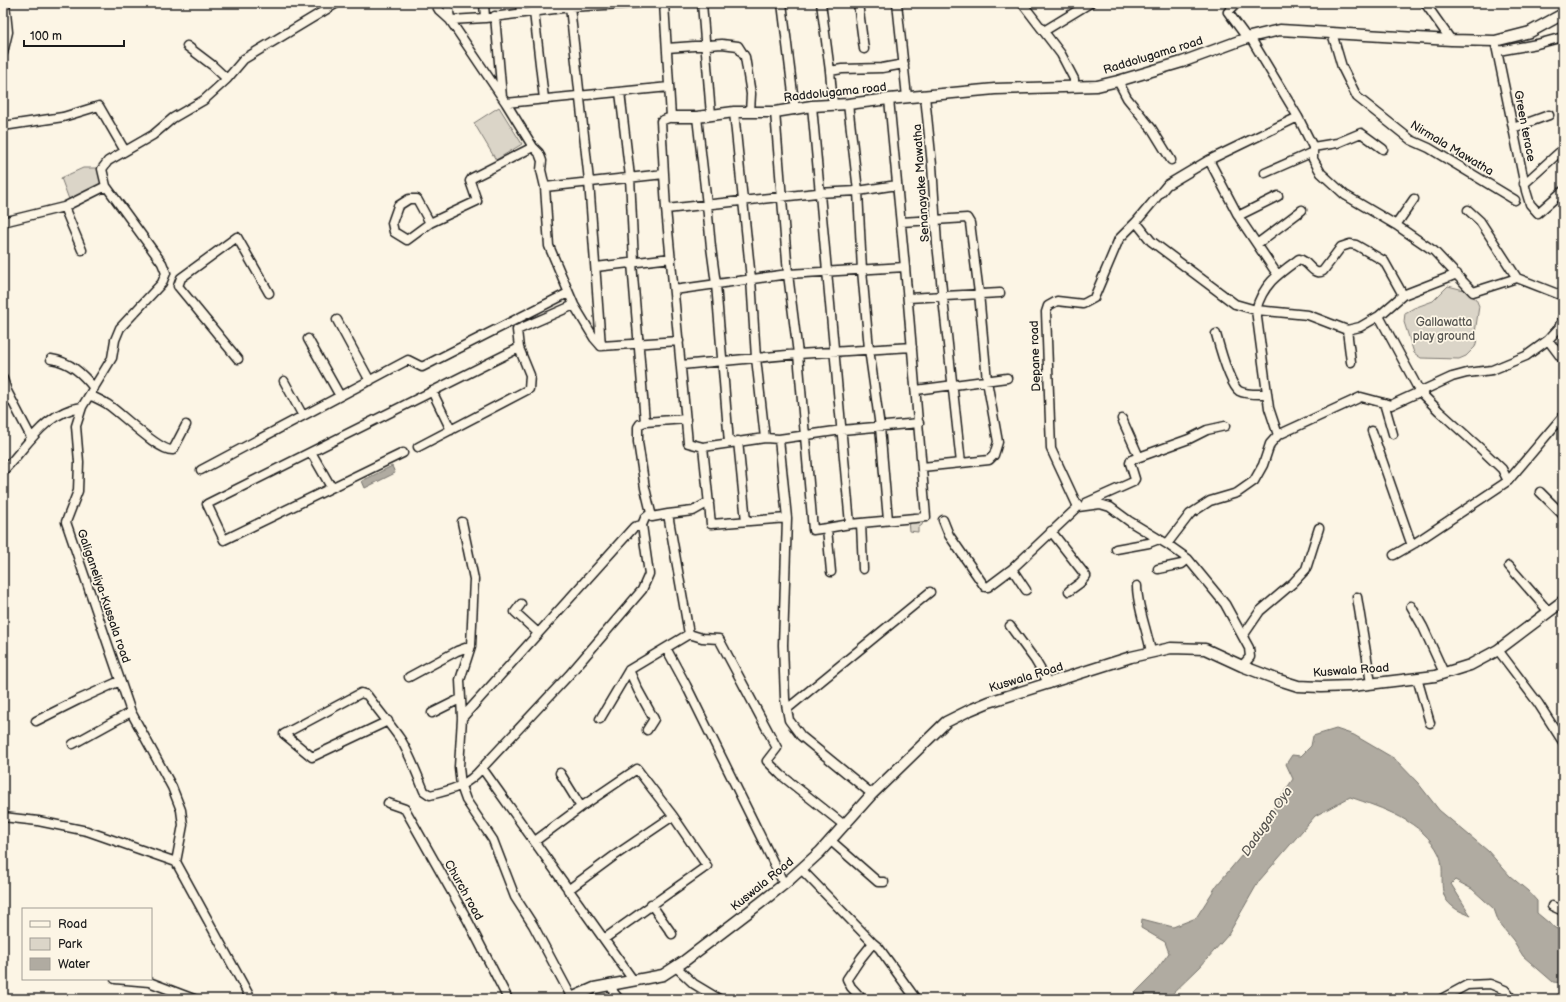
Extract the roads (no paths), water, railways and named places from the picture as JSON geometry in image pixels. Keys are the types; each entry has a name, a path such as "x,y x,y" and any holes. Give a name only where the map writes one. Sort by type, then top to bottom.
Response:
{"street":[{"path":"3,53 8,32 5,3"},
{"path":"238,359 178,286 162,283 166,273 162,263 106,186 102,169 108,161 153,134 173,118 204,100 227,79 244,59 337,3"},
{"path":"435,3 450,20 504,100 533,147 539,153 542,161 541,170 546,187 548,246 568,293 594,338 602,346 679,341"},
{"path":"448,3 450,20"},
{"path":"484,3 485,18"},
{"path":"520,3 520,13"},
{"path":"450,20 485,18 534,12 558,6 570,7 595,4 639,3"},
{"path":"664,3 671,117 661,121 666,209 688,442 703,447 765,438 779,439 842,430 919,424"},
{"path":"702,3 711,115"},
{"path":"782,3 795,110"},
{"path":"821,3 833,105"},
{"path":"858,3 864,48"},
{"path":"897,3 907,97"},
{"path":"1022,3 1061,54 1074,79 1074,87"},
{"path":"1044,31 1090,3"},
{"path":"1237,3 1228,12 1237,26 1248,38 1298,117 1313,149 1313,159 1321,173 1345,195 1396,225 1434,251 1473,292 1516,278"},
{"path":"1425,3 1451,40"},
{"path":"570,7 581,96 602,346"},
{"path":"534,12 544,99"},
{"name":"Raddolugama road","path":"671,117 697,117 734,112 775,112 795,110 812,106 848,104 995,89 1097,86 1182,62 1248,38 1280,30 1451,40 1495,41 1530,32 1563,14"},
{"path":"494,16 504,100"},
{"name":"Nirmala Mawatha","path":"1332,33 1342,67 1357,97 1410,140 1429,148 1516,200"},
{"path":"1498,51 1537,44 1563,37"},
{"name":"Green terace","path":"1495,41 1524,184 1530,204 1537,213 1563,191"},
{"path":"667,48 722,44 738,46 745,57 751,94 750,112"},
{"path":"188,46 227,79"},
{"path":"830,71 842,69 882,68 904,64"},
{"path":"1118,81 1127,98 1152,130 1171,160"},
{"path":"504,100 544,99 669,87"},
{"path":"620,92 630,177 633,262 645,422"},
{"name":"Senanayake Mawatha","path":"925,96 940,268 962,463"},
{"path":"775,112 788,274 798,354 813,530 850,524 926,517 908,298 889,99"},
{"path":"848,104 858,190 862,270 869,349 880,427 888,520"},
{"path":"3,126 63,117 99,106 125,151"},
{"path":"812,106 850,524"},
{"path":"734,112 751,279 756,358 765,438"},
{"path":"1513,128 1549,115"},
{"path":"697,117 716,284 728,443"},
{"name":"Depane road","path":"1078,507 1051,449 1046,312 1048,306 1057,301 1083,304 1094,298 1119,239 1167,186 1209,160 1298,117"},
{"path":"1265,173 1313,149 1337,143 1361,133 1383,149"},
{"path":"430,223 417,199 409,199 398,206 392,223 394,232 407,240 430,223 477,201 470,181 472,178 533,147"},
{"path":"1524,184 1563,149"},
{"path":"1209,160 1238,216 1277,274"},
{"path":"546,187 589,181 664,174"},
{"path":"666,209 897,185"},
{"path":"3,222 64,207 106,186"},
{"path":"1238,216 1278,196"},
{"path":"1396,225 1414,200"},
{"path":"64,207 82,250"},
{"path":"1257,244 1302,210"},
{"path":"1468,210 1480,221 1516,278 1563,296"},
{"path":"900,222 967,218 970,223 979,293 987,381 998,442 994,455 989,460 922,467"},
{"path":"1136,222 1151,242 1235,304 1256,310 1308,315 1348,330 1360,326 1379,316 1403,296 1457,274"},
{"path":"178,286 181,278 237,237 269,293"},
{"path":"1278,435 1269,408 1256,310 1260,296 1277,274 1299,259 1304,260 1316,273 1319,274 1323,271 1341,247 1350,244 1356,245 1384,261 1403,296"},
{"path":"596,267 671,258"},
{"path":"674,290 788,274 905,267"},
{"name":"Galiganeliya-Kussala road","path":"162,283 120,328 115,340 112,358 82,408 76,426 79,462 78,491 66,522 131,712 172,787 181,810 183,825 176,862"},
{"path":"201,470 408,360 422,367 568,293"},
{"path":"908,298 1000,293"},
{"path":"418,447 529,389 530,375 520,348 518,330 574,305"},
{"path":"1379,316 1420,392 1439,412 1481,449 1502,470 1508,481"},
{"path":"1167,544 1190,514 1210,501 1237,493 1254,481 1263,466 1270,444 1278,435 1361,397 1391,404 1452,377 1467,373 1492,370 1526,356 1548,340 1559,328 1563,317"},
{"path":"336,320 370,381"},
{"path":"1348,330 1351,362"},
{"path":"1216,334 1223,360 1237,390 1243,393 1267,394"},
{"path":"308,339 340,396"},
{"path":"1548,340 1563,360"},
{"path":"681,365 798,354 912,347"},
{"path":"403,453 224,540 207,504 520,348"},
{"path":"51,359 61,360 78,370 92,392 156,444 173,450 186,425"},
{"path":"916,390 1007,378"},
{"path":"3,379 7,391 31,437"},
{"path":"284,381 303,416"},
{"path":"432,391 451,430"},
{"path":"1384,403 1393,434"},
{"path":"3,471 16,458 31,437 43,425 72,409 82,408"},
{"path":"1394,555 1508,481 1563,416"},
{"path":"686,419 645,422 640,424 638,427 638,442 652,517 693,511 709,502"},
{"path":"1122,419 1139,457"},
{"path":"943,520 949,535 985,587 988,587 1012,569 1078,507 1133,482 1135,480 1130,463 1132,460 1189,440 1207,430 1225,426"},
{"path":"1372,431 1411,543 1414,543"},
{"path":"779,439 787,518 783,645 785,699 789,720 801,736 872,794"},
{"path":"738,441 746,521"},
{"path":"703,447 711,524 787,518"},
{"path":"311,452 330,488"},
{"path":"1540,492 1563,515"},
{"path":"1078,507 1100,504 1110,507 1129,521 1167,544 1188,560 1225,604 1243,636 1249,648 1250,658 1242,666"},
{"path":"388,721 312,757 284,734 361,693 367,694 378,711 388,721 402,741 424,791 430,795 448,791 468,783 569,675 642,590 649,574 642,525 645,518 651,513"},
{"path":"668,514 689,634"},
{"path":"462,522 474,579 471,646 460,680 462,718 459,767 461,786 466,800 493,840 515,897 533,926 570,998"},
{"path":"860,523 864,569"},
{"path":"462,718 634,527 642,525"},
{"path":"827,528 831,572"},
{"path":"1243,636 1260,611 1293,583 1306,569 1318,528"},
{"path":"1051,531 1086,576 1080,583 1068,591"},
{"path":"1116,549 1149,544 1159,539"},
{"path":"1158,569 1182,564 1188,560"},
{"path":"1509,566 1549,612"},
{"path":"1012,569 1026,590"},
{"path":"1137,586 1137,594 1148,633 1151,652"},
{"path":"787,709 930,592"},
{"path":"1357,597 1371,683"},
{"name":"Kuswala Road","path":"570,998 594,988 610,984 663,975 676,967 784,884 801,869 872,794 946,722 989,702 1049,684 1131,656 1171,648 1205,649 1242,666 1298,686 1321,687 1435,676 1470,665 1498,650 1563,601"},
{"path":"521,604 515,612 538,633"},
{"path":"1411,606 1444,673"},
{"path":"1010,626 1035,660 1049,684"},
{"path":"600,718 630,670 689,634 702,638 719,639 777,748 767,761 781,775 844,825"},
{"path":"409,677 457,651 471,646"},
{"path":"666,648 686,684 784,884"},
{"path":"1498,650 1538,703 1563,742"},
{"path":"630,670 638,690 654,719 647,730"},
{"path":"1417,678 1430,723"},
{"path":"36,721 78,700 120,682"},
{"path":"432,713 460,699"},
{"path":"73,744 131,712"},
{"path":"482,768 633,980"},
{"path":"535,841 581,807 637,770 673,816 707,866 604,939"},
{"path":"560,773 581,807"},
{"name":"Church road","path":"388,802 405,809 467,919 508,999"},
{"path":"568,890 614,856 673,816"},
{"path":"3,817 38,821 87,831 176,862 251,999"},
{"path":"830,840 878,882 884,882"},
{"path":"801,869 879,948 916,999"},
{"path":"652,904 672,934"},
{"path":"1552,906 1563,911"},
{"path":"862,999 851,986 848,979 861,958 873,943"},
{"path":"676,967 694,984 719,999"},
{"path":"126,980 149,982 194,999"},
{"path":"610,984 614,993 619,999"},
{"path":"1441,999 1467,985 1490,984 1505,990 1512,999"}],"water":[{"path":"392,466 395,473 365,488 362,481"},
{"name":"Dadugan Oya","path":"1336,729 1354,735 1395,759 1418,783 1439,810 1488,851 1510,876 1528,891 1537,901 1537,913 1555,928 1563,931 1563,983 1553,982 1523,956 1513,940 1499,923 1494,909 1472,889 1455,880 1451,884 1471,916 1456,909 1447,901 1444,895 1442,868 1439,854 1423,833 1412,824 1388,811 1350,797 1315,816 1259,881 1228,935 1200,967 1167,999 1129,999 1152,976 1169,953 1165,942 1141,928 1142,919 1173,927 1196,918 1217,885 1242,855 1293,779 1286,764 1292,755 1301,756 1311,746 1313,736"}],"park label":[{"name":"Gallawatta play ground","path":"1444,329"}]}
